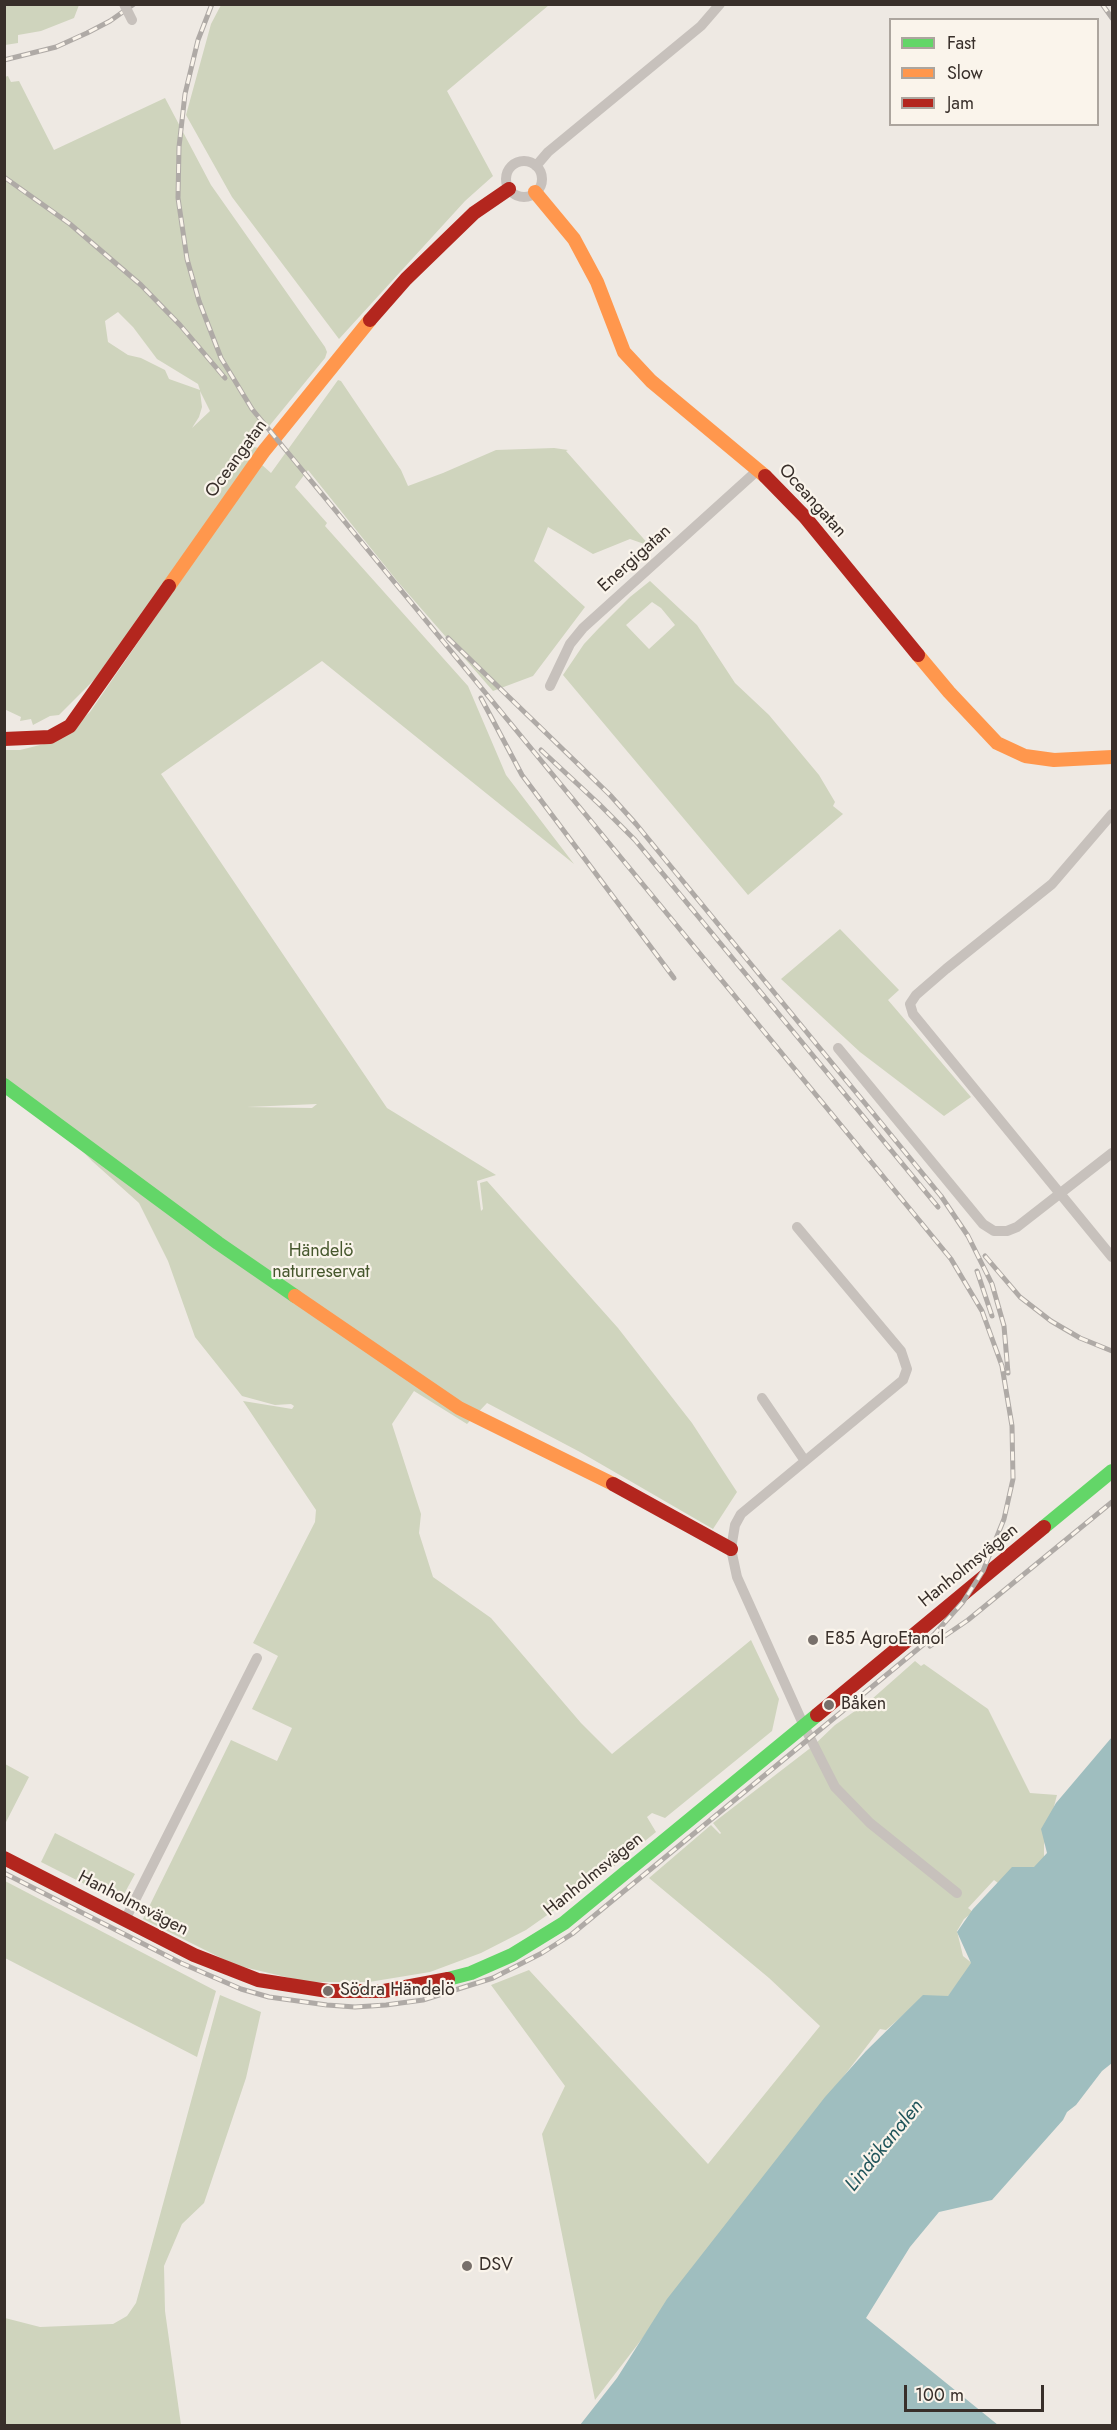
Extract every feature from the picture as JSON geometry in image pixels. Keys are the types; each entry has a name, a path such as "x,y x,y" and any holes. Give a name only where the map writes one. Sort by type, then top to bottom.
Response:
{"street":[{"path":"124,4 132,20"},
{"path":"536,166 549,152 701,26 720,4"},
{"path":"524,161 536,166 542,179 535,192 522,196 510,189 506,177 512,165 524,161"},
{"name":"Oceangatan","path":"4,740 50,737 70,726 264,451 339,356 406,279 474,213 510,189"},
{"name":"Oceangatan","path":"535,192 574,239 597,282 624,352 651,381 759,469 805,518 949,692 997,742 1025,756 1054,760 1113,757"},
{"name":"Energigatan","path":"550,686 570,644 583,628 759,469"},
{"path":"1113,814 1052,884 946,969 916,995 910,1004 913,1014 1113,1257"},
{"path":"838,1048 983,1224 994,1230 1006,1232 1017,1227 1113,1153"},
{"path":"4,1085 218,1243 459,1408 554,1456 590,1471 731,1549"},
{"path":"797,1227 901,1351 907,1369 903,1380 741,1514 735,1525 731,1549 737,1577 804,1726 835,1786 870,1823 957,1893"},
{"path":"762,1398 805,1461"},
{"name":"Hanholmsvägen","path":"4,1858 124,1920 231,1971 281,1985 328,1991 384,1991 450,1980 512,1955 564,1923 1113,1471"},
{"path":"124,1920 257,1658"}],"green space":[{"path":"5,4 79,5 74,18 41,31 18,35 18,43 5,45"},
{"path":"221,5 549,5 447,91 493,176 465,201 339,339 232,197 186,115 211,24"},
{"path":"8,76 11,82 19,81 54,150 165,98 211,185 327,352 325,358 252,447 261,448 95,679 59,715 50,716 33,725 31,719 20,721 21,717 4,709 4,77","holes":["118,312 133,327 157,359 198,384 200,390 169,379 165,370 141,358 128,355 108,342 105,321","200,391 210,411 192,428 202,407"]},
{"name":"Händelö naturreservat","path":"338,380 341,381 401,470 408,486 496,450 554,448 568,450 566,451 650,546 630,539 593,554 548,527 534,561 585,607 533,676 493,691 398,582 308,470 295,487 327,523 325,526 468,686 506,775 574,864 322,661 161,774 387,1108 496,1175 477,1181 481,1211 483,1209 480,1183 487,1181 618,1328 692,1423 737,1492 713,1529 580,1452 487,1403 467,1424 414,1391 392,1424 421,1514 419,1533 433,1577 491,1618 581,1723 612,1754 751,1640 779,1699 772,1731 665,1818 652,1813 647,1817 656,1832 597,1880 526,1930 481,1953 430,1972 369,1982 307,1982 235,1965 143,1919 231,1740 277,1761 292,1728 252,1709 278,1656 253,1643 315,1522 316,1510 243,1401 292,1409 294,1406 291,1404 275,1405 242,1396 195,1337 168,1261 139,1203 92,1161 56,1124 5,1087 4,750 20,750 44,744 72,729 90,712 261,464 271,473","holes":["317,1104 312,1108 246,1107"]},
{"path":"650,581 697,625 735,683 769,715 819,775 835,802 833,806 843,814 748,895 563,675 584,644 630,597","holes":["652,602 661,608 675,625 649,649 626,625"]},
{"path":"840,929 899,990 888,1000 971,1097 944,1116 860,1052 781,979"},
{"path":"915,1661 921,1666 924,1664 988,1709 1030,1793 1057,1795 1044,1845 1044,1863 998,1883 994,1880 968,1908 973,1912 964,1919 957,1931 963,1956 973,1964 945,2000 923,1998 886,2030 880,2029 595,2400 542,2134 565,2086 491,1985 529,1970 708,2164 820,2026 769,1978 649,1878 711,1825 720,1834 713,1823 813,1746 835,1725 872,1699"},
{"path":"5,1764 29,1777 5,1824"},
{"path":"55,1833 135,1874 118,1901 41,1862"},
{"path":"5,1881 216,1991 197,2057 5,1958"},
{"path":"220,1995 261,2012 246,2078 204,2203 182,2224 164,2266 165,2311 181,2425 5,2425 5,2318 40,2327 113,2324 127,2316 136,2303"}],"water":[{"name":"Lindökanalen","path":"1112,1737 1112,2063 1102,2071 1076,2105 1067,2112 1063,2120 992,2200 939,2212 910,2247 866,2318 998,2425 580,2425 617,2378 667,2299 825,2097 866,2051 923,1995 948,1996 971,1963 957,1932 973,1909 1012,1867 1034,1867 1047,1853 1041,1829 1056,1803"}],"railway":[{"path":"4,60 56,47 110,21 134,4"},
{"path":"4,1873 181,1963 241,1989 269,1997 355,2007 386,2005 423,2000 493,1978 542,1953 572,1934 930,1639 963,1602 983,1571 1004,1519 1013,1479 1012,1426 1002,1366 982,1311 951,1259 252,409 221,358 199,301 187,259 178,198 179,147 185,94 198,40 212,4"},
{"path":"1102,4 1112,18"},
{"path":"4,177 70,224 141,285 180,325 225,378"},
{"path":"448,638 610,795 636,824 941,1196 968,1236 992,1284 1004,1326 1008,1373"},
{"path":"481,698 522,775 674,978"},
{"path":"541,750 635,840 938,1207"},
{"path":"985,1256 1020,1297 1051,1321 1080,1338 1112,1351"},
{"path":"977,1271 992,1316"},
{"path":"930,1646 968,1620 1112,1502"}],"traffic: fast":[{"path":"4,1085 218,1243 295,1296"},
{"path":"1044,1527 1112,1471"},
{"path":"448,1979 471,1973 512,1955 564,1923 817,1715"}],"traffic: slow":[{"path":"535,192 574,239 597,282 624,352 651,381 765,476"},
{"path":"169,586 264,451 370,320"},
{"path":"918,655 997,743 1025,756 1054,760 1112,757"},
{"path":"295,1296 459,1408 613,1484"}],"traffic: jam":[{"path":"370,320 406,279 474,213 509,189"},
{"path":"765,476 805,517 918,655"},
{"path":"4,739 50,737 70,726 169,586"},
{"path":"613,1484 731,1549"},
{"path":"817,1715 1044,1527"},
{"path":"4,1858 194,1955 258,1980 328,1991 384,1991 448,1979"}],"place":[{"name":"E85 AgroEtanol","path":"813,1640"},
{"name":"Båken","path":"829,1705"},
{"name":"Södra Händelö","path":"328,1991"},
{"name":"DSV","path":"467,2266"}]}
